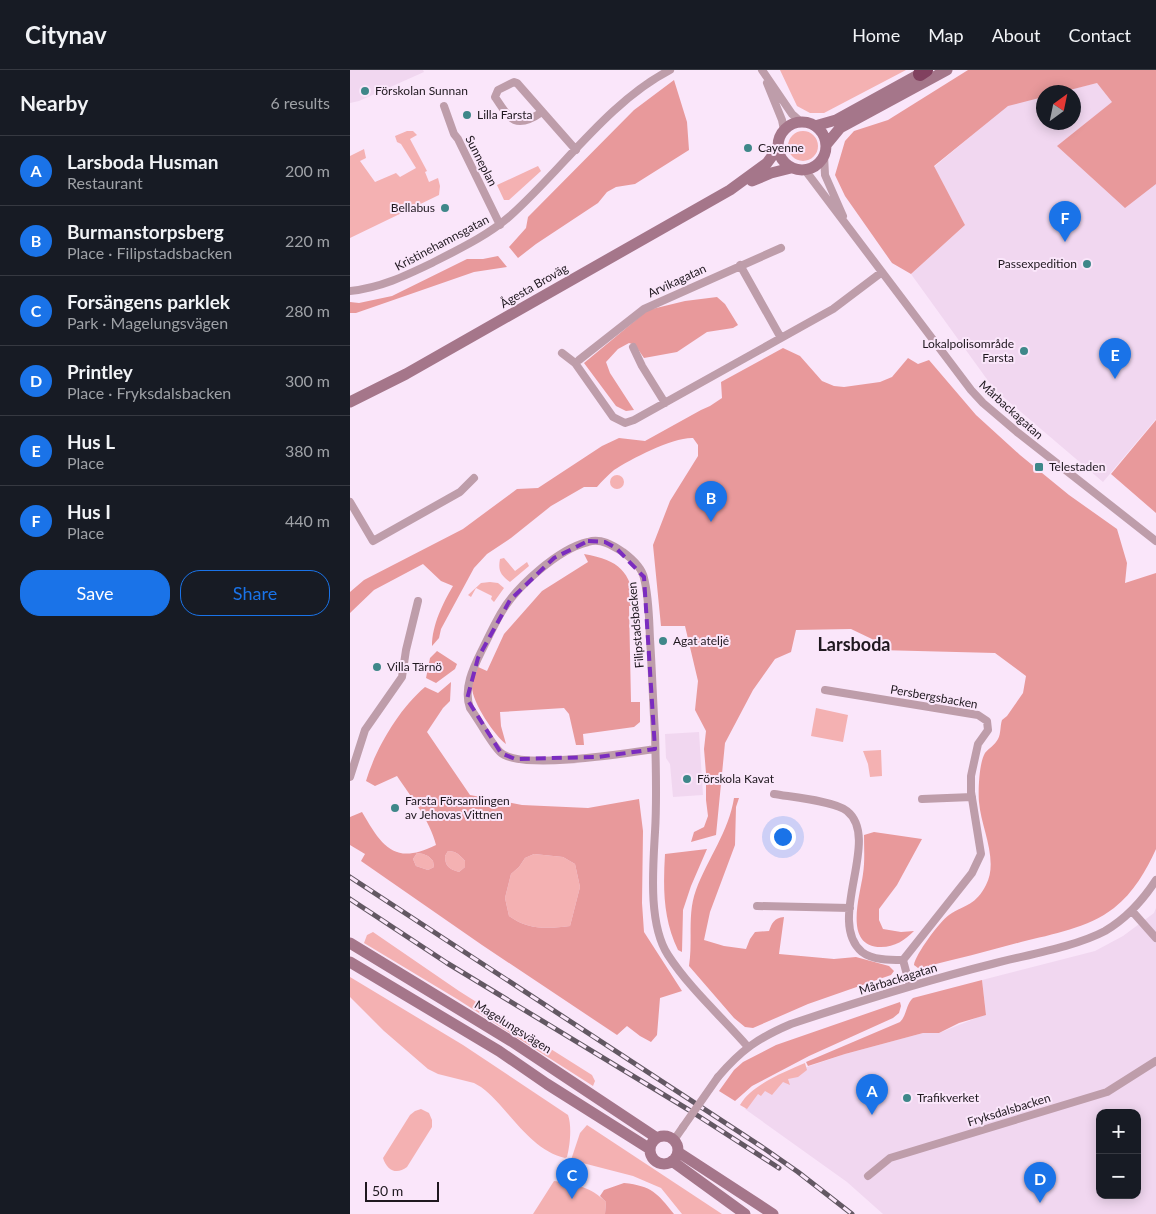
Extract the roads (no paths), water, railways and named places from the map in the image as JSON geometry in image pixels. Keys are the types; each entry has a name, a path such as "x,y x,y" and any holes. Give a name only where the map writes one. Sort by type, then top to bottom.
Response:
{"main road":[{"path":"805,170 813,168 820,162 825,150 840,128 947,70"},
{"path":"815,126 836,120 924,71"},
{"path":"784,130 792,124 801,122 815,126 821,131 825,150"},
{"name":"Ågesta Broväg","path":"350,402 406,374 730,190 767,163 778,148 779,138 784,130"},
{"path":"778,148 781,157 792,168"},
{"name":"Ågesta Broväg","path":"730,190 771,173 792,168 805,170"},
{"name":"Magelungsvägen","path":"350,943 511,1041 657,1138 666,1136 674,1151 745,1214"},
{"name":"Magelungsvägen","path":"350,962 491,1046 650,1149 652,1157 658,1162 665,1164 674,1151"},
{"path":"650,1149 657,1138"},
{"name":"Magelungsvägen","path":"674,1151 773,1214"}],"street":[{"name":"Kristinehamnsgatan","path":"350,291 366,290 398,280 467,246 500,224 615,110 670,70"},
{"path":"784,130 782,120 762,70 792,114 801,122"},
{"path":"542,112 524,122 516,122 505,112 495,97 498,90 514,82 517,84 576,150"},
{"name":"Sunneplan","path":"444,106 454,134 500,224"},
{"name":"Mårbackagatan","path":"825,150 825,176 844,220"},
{"name":"Mårbackagatan","path":"805,170 971,390 983,403 1156,541"},
{"name":"Arvikagatan","path":"579,360 644,308 781,248"},
{"path":"740,265 781,338"},
{"path":"562,353 575,363 613,418 625,423 665,403 833,308 882,272"},
{"path":"633,347 642,366 665,403"},
{"path":"350,502 373,542 460,492 474,478"},
{"name":"Filipstadsbacken","path":"655,749 598,757 530,761 515,759 501,753 470,708 467,700 468,684 478,658 501,612 510,600 554,558 588,541 606,542 627,555 637,565 644,577 649,617 655,749 655,832 652,865 658,932 667,954 748,1047"},
{"path":"350,777 365,730 402,677 406,650 418,601"},
{"name":"Persbergsbacken","path":"825,690 978,715 987,721 988,730 978,744 971,776 972,797 981,854 972,873 903,960"},
{"path":"774,794 838,805 847,811 857,822 860,854 851,894 849,925 853,940 863,952 882,959 903,960 910,986"},
{"path":"922,799 972,797"},
{"name":"Mårbackagatan","path":"674,1151 683,1128 718,1077 734,1058 772,1032 791,1024 910,986 1052,949 1094,936 1116,924 1132,911 1156,880"},
{"path":"758,906 850,908"},
{"path":"1132,911 1156,938"},
{"name":"Fryksdalsbacken","path":"868,1176 890,1158 1107,1092 1156,1061"}],"railway":[{"path":"350,877 765,1149 852,1214"},
{"path":"350,899 447,963 689,1110 779,1168"}],"place":[{"name":"Förskolan Sunnan","path":"365,91"},
{"name":"Lilla Farsta","path":"467,115"},
{"name":"Cayenne","path":"748,148"},
{"name":"Bellabus","path":"445,208"},
{"name":"Hus I","path":"1065,242"},
{"name":"Passexpedition","path":"1087,264"},
{"name":"Lokalpolisområde Farsta","path":"1024,351"},
{"name":"Hus L","path":"1115,379"},
{"name":"Telestaden","path":"1039,467"},
{"name":"Burmanstorpsberg","path":"711,522"},
{"name":"Agat ateljé","path":"663,641"},
{"name":"Villa Tärnö","path":"377,667"},
{"name":"Förskola Kavat","path":"687,779"},
{"name":"Farsta Församlingen av Jehovas Vittnen","path":"395,808"},
{"name":"Trafikverket","path":"907,1098"},
{"name":"Larsboda Husman","path":"872,1115"},
{"name":"Forsängens parklek","path":"572,1199"},
{"name":"Printley","path":"1040,1203"}],"district":[{"name":"Larsboda","path":"854,645"}]}
